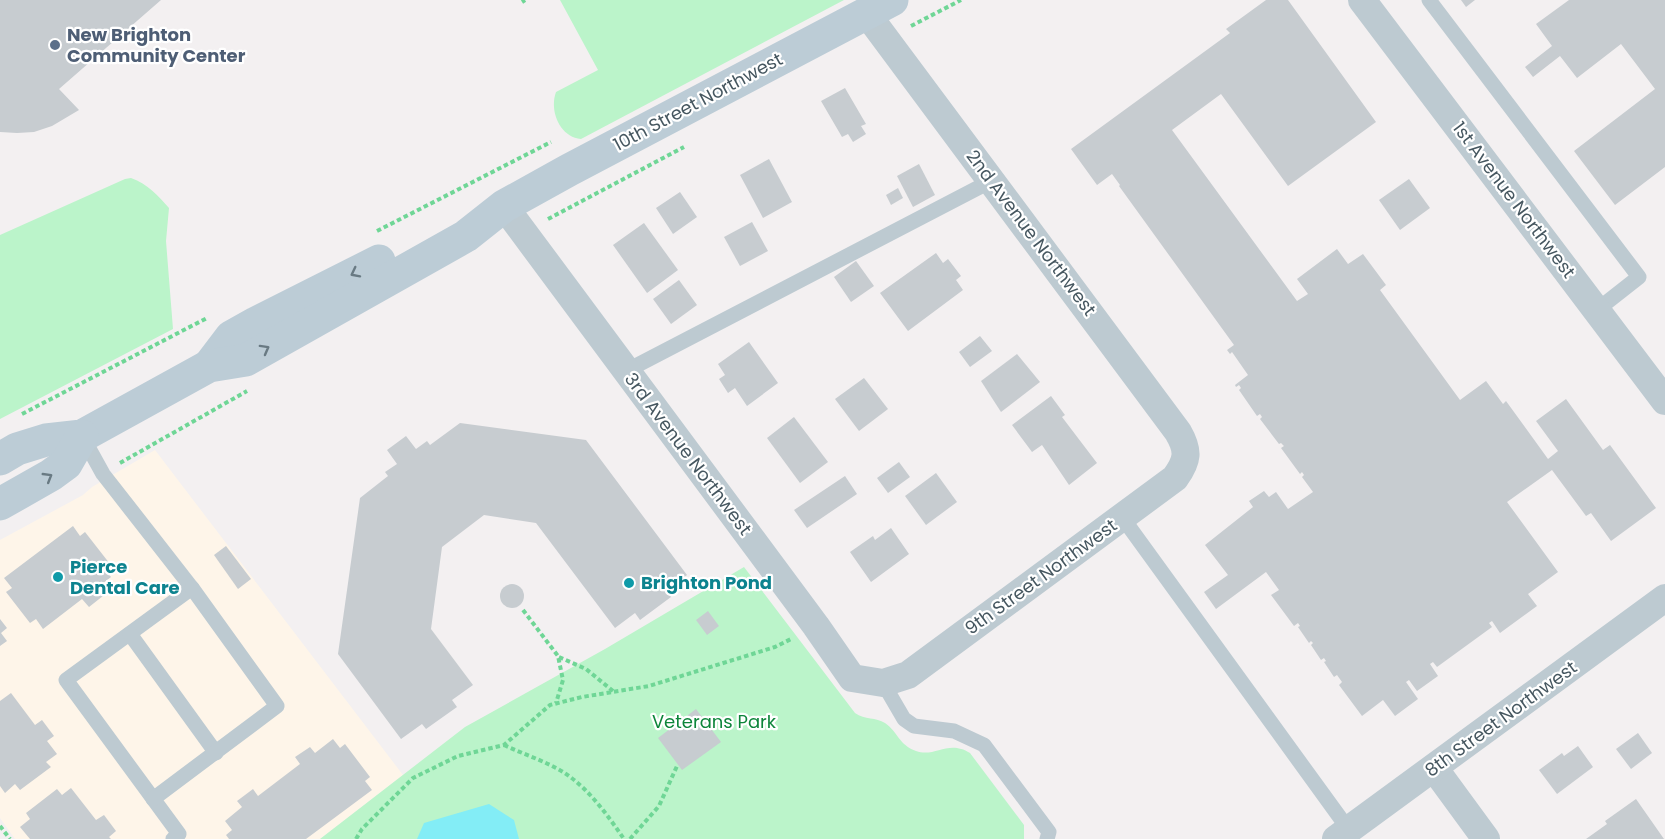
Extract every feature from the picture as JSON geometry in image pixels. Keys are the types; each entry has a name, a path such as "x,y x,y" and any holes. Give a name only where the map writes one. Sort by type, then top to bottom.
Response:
{"street":[{"name":"1st Avenue Northwest","path":"1362,0 1665,401"},
{"name":"2nd Avenue Northwest","path":"880,7 993,180 1178,432 1185,445 1186,456"},
{"name":"10th Street Northwest","path":"0,459 17,449 46,440 82,436 209,366 246,360 466,236 504,206 880,7"},
{"name":"3rd Avenue Northwest","path":"504,206 816,626 852,678 883,683"},
{"path":"0,504 66,464 82,436"},
{"name":"9th Street Northwest","path":"883,683 908,675 1175,478 1186,456"},
{"name":"8th Street Northwest","path":"1343,835 1665,598"},
{"path":"1434,768 1486,839"}],"lane":[{"path":"1429,0 1639,278 1597,310"},
{"path":"626,371 993,180"},
{"path":"82,436 103,474 192,588 277,706 153,799"},
{"path":"1122,517 1343,835"},
{"path":"172,839 179,834 66,680 192,588"},
{"path":"130,634 216,753"},
{"path":"883,683 904,719 914,726 954,730 984,745 1049,832 1047,839"}],"path":[{"path":"916,24 961,0"},
{"path":"368,236 551,141"},
{"path":"21,414 211,316"},
{"path":"118,464 242,394"},
{"path":"523,610 558,657 563,680 556,703"},
{"path":"356,839 362,829 413,778 458,756 504,745 550,705 649,686 776,647 816,626"},
{"path":"558,657 586,669 614,692"},
{"path":"504,745 557,768 575,782 595,801 624,839"},
{"path":"630,839 659,806 677,766"},
{"path":"0,826 10,839"}],"shaded area":[{"path":"155,450 403,775 320,839 15,839 0,818 0,540 83,495 92,487"}],"green space":[{"path":"560,0 844,0 581,139 567,133 562,128 555,115 554,99 556,92 598,70"},
{"path":"131,178 148,187 169,208 166,241 173,329 0,419 0,235"},
{"name":"Veterans Park","path":"744,567 855,713 885,723 902,742 916,751 923,753 955,748 970,753 1024,825 1024,839 320,839 465,727 605,649"}],"water":[{"path":"489,804 514,820 519,839 417,839 424,823"}],"building":[{"name":"New Brighton Community Center","path":"0,0 161,0 59,89 79,110 52,126 34,132 17,133 0,132"},
{"path":"1266,0 1288,0 1376,122 1288,186 1221,94 1172,130 1297,301 1308,294 1297,279 1337,249 1348,264 1363,254 1386,285 1380,290 1460,400 1486,381 1503,404 1506,401 1548,459 1558,451 1536,421 1566,399 1603,450 1610,445 1656,508 1611,541 1591,513 1586,516 1552,470 1507,502 1558,572 1528,594 1537,606 1500,633 1492,621 1489,623 1492,627 1437,667 1433,662 1430,664 1438,676 1417,691 1409,680 1406,682 1418,699 1395,716 1383,700 1362,716 1339,685 1342,682 1337,675 1334,677 1324,662 1326,661 1324,658 1321,660 1311,645 1313,643 1311,641 1309,643 1298,627 1300,626 1298,623 1294,626 1271,595 1279,590 1266,572 1216,609 1204,592 1228,575 1205,545 1253,507 1249,501 1264,491 1269,497 1276,492 1288,509 1313,492 1302,477 1304,475 1302,472 1300,474 1281,448 1284,446 1279,444 1260,419 1262,417 1260,414 1257,416 1239,390 1241,388 1239,385 1236,387 1235,385 1248,375 1232,352 1230,354 1227,350 1234,345 1112,174 1097,185 1071,149 1230,33 1226,29"},
{"path":"1461,0 1475,0 1466,7"},
{"path":"1569,0 1665,0 1665,167 1615,205 1574,151 1655,89 1621,44 1577,78 1560,56 1533,77 1525,67 1552,46 1536,24"},
{"path":"845,88 866,124 861,126 866,134 853,142 848,134 842,137 821,101"},
{"path":"769,159 792,202 763,218 740,175"},
{"path":"919,164 935,195 913,207 897,176"},
{"path":"1409,179 1430,208 1400,230 1379,200"},
{"path":"898,188 903,198 891,205 886,195"},
{"path":"680,192 697,217 673,234 656,208"},
{"path":"752,222 768,251 740,266 724,237"},
{"path":"644,223 678,270 647,293 613,245"},
{"path":"936,253 943,263 948,259 961,276 956,280 963,290 908,331 880,293"},
{"path":"856,261 874,286 851,302 834,277"},
{"path":"679,280 697,305 671,324 653,299"},
{"path":"980,336 992,351 970,367 959,352"},
{"path":"749,342 778,383 747,406 735,388 728,393 719,379 725,375 718,364"},
{"path":"1017,354 1040,382 1001,412 981,381"},
{"path":"864,378 888,409 859,431 835,399"},
{"path":"1051,396 1065,415 1062,417 1097,463 1069,485 1042,445 1032,452 1012,425"},
{"path":"794,417 828,462 800,483 767,438"},
{"name":"Brighton Pond","path":"460,423 586,440 687,575 666,591 671,597 640,620 635,613 615,628 536,523 484,515 442,547 431,629 473,685 452,700 457,707 426,729 422,724 401,739 338,654 360,498 388,476 385,472 397,464 387,450 406,436 416,449 427,441 430,445"},
{"path":"899,462 910,477 888,493 877,478"},
{"path":"936,473 957,502 926,525 905,496"},
{"path":"845,476 857,494 807,528 794,510"},
{"name":"Pierce Dental Care","path":"73,526 80,536 85,532 110,564 104,568 111,577 102,584 108,592 89,607 82,599 43,629 36,619 30,623 6,592 12,588 4,578"},
{"path":"891,528 909,554 871,582 850,552 873,536 875,540"},
{"path":"226,546 251,579 238,589 214,555"},
{"path":"512,584 521,587 524,596 521,605 512,608 503,605 500,596 503,587"},
{"path":"708,611 719,626 707,635 696,620"},
{"path":"0,619 7,628 1,633 7,641 0,646"},
{"path":"11,693 35,725 42,720 54,736 47,741 57,754 46,762 51,767 20,790 15,784 5,793 0,786 0,701"},
{"path":"696,709 721,742 682,770 658,738"},
{"path":"1638,733 1652,753 1631,769 1616,749"},
{"path":"333,739 340,748 345,744 370,777 365,781 372,790 306,839 229,839 226,835 232,830 225,821 242,807 237,801 253,789 258,796 300,764 295,757 310,747 315,753"},
{"path":"1578,746 1593,767 1557,794 1539,770 1562,753 1564,756"},
{"path":"71,788 96,820 104,815 116,831 109,837 111,839 30,839 20,827 30,819 26,813 57,789 62,795"},
{"path":"1636,799 1664,839 1586,839 1607,824 1605,821"}],"place":[{"name":"New Brighton Community Center","path":"55,45"},
{"name":"Pierce Dental Care","path":"58,577"},
{"name":"Brighton Pond","path":"629,583"}]}
